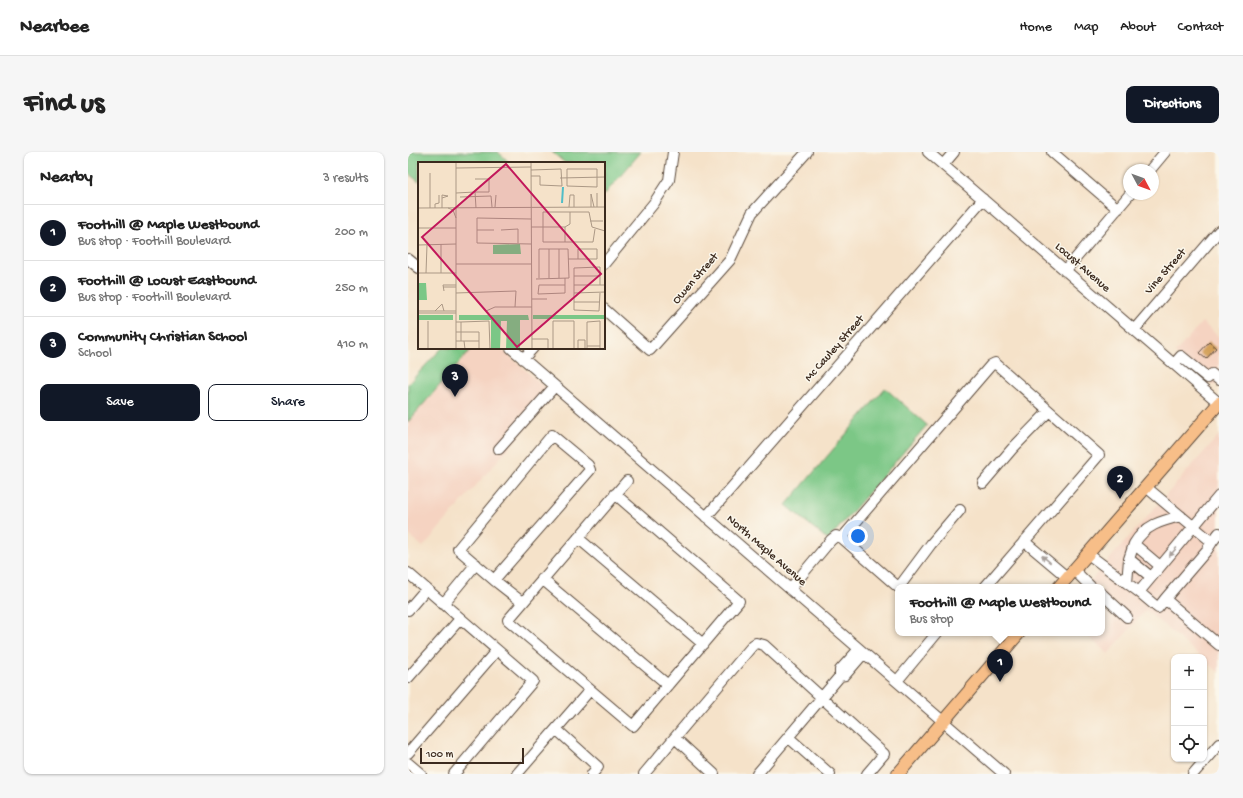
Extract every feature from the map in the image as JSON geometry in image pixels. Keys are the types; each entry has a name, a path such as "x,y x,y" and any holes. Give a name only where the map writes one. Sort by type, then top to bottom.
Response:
{"main road":[{"path":"1062,584 1219,403"},
{"path":"898,774 1016,636"}],"street":[{"path":"605,263 654,203 669,180 672,152"},
{"name":"Owen Street","path":"605,310 650,350 730,260 752,213 807,152"},
{"name":"Locust Avenue","path":"928,152 1219,403"},
{"path":"943,164 954,152"},
{"path":"1052,152 1118,209"},
{"path":"1155,164 1165,152"},
{"name":"Mc Cauley Street","path":"706,517 983,199"},
{"path":"1065,271 1125,200"},
{"name":"Vine Street","path":"1134,330 1219,231"},
{"path":"408,259 418,267"},
{"name":"North Maple Avenue","path":"512,349 1004,774"},
{"path":"523,359 532,349"},
{"path":"1174,364 1181,356 1208,378"},
{"path":"842,538 991,365 995,363 1099,455 988,584"},
{"path":"1187,376 1194,367"},
{"path":"1200,387 1212,374 1219,380"},
{"path":"499,449 555,386"},
{"path":"983,483 1012,449 1049,411"},
{"path":"494,580 590,470 588,465 552,435 458,549 494,580 522,602"},
{"path":"615,494 739,601 633,726 508,620 522,602 615,494 627,481"},
{"path":"1146,487 1212,542"},
{"path":"1138,592 1219,496"},
{"path":"901,584 931,544 960,510"},
{"path":"1126,583 1129,559 1137,537 1147,528 1160,522 1182,516"},
{"path":"1088,554 1158,608 1207,550 1219,533"},
{"path":"790,589 833,537 836,536 842,538 896,584"},
{"path":"578,538 703,644"},
{"path":"1024,541 1086,584"},
{"path":"1134,544 1160,566"},
{"path":"1129,559 1151,577"},
{"path":"443,604 476,564"},
{"path":"408,574 533,681 454,774"},
{"path":"542,579 668,685"},
{"path":"408,610 426,589"},
{"path":"1105,597 1127,617"},
{"path":"1165,600 1219,645"},
{"path":"408,678 460,618"},
{"path":"897,681 934,636"},
{"path":"644,774 756,643 764,645 884,754 867,774"},
{"path":"408,753 497,650"},
{"path":"757,774 840,676 845,675 850,664 862,651"},
{"path":"517,774 590,690"},
{"path":"556,729 598,767 592,774"},
{"path":"788,737 830,774"},
{"path":"675,738 714,774"},
{"path":"1193,774 1219,744"},
{"path":"408,763 421,774"}],"shaded area":[{"path":"1202,322 1219,337 1219,383 1214,386 1175,353"},
{"path":"471,349 501,349 554,395 423,547 408,534 408,422"},
{"path":"1219,435 1219,672 1207,662 1207,654 1197,654 1146,610 1108,654 1087,636 1105,636 1105,584 1088,584"}],"green space":[{"path":"408,152 498,152 509,162 418,162 418,181 408,173"},
{"path":"552,152 641,152 605,194 605,162 564,162"},
{"path":"441,349 471,349 408,422 408,384"},
{"path":"885,388 927,425 828,540 786,505"}],"building":[{"path":"1209,342 1216,348 1206,359 1199,353"}],"place":[{"name":"Community Christian School","path":"455,397"},
{"name":"Foothill @ Locust Eastbound","path":"1120,499"},
{"name":"Foothill @ Maple Westbound","path":"1000,682"}]}
